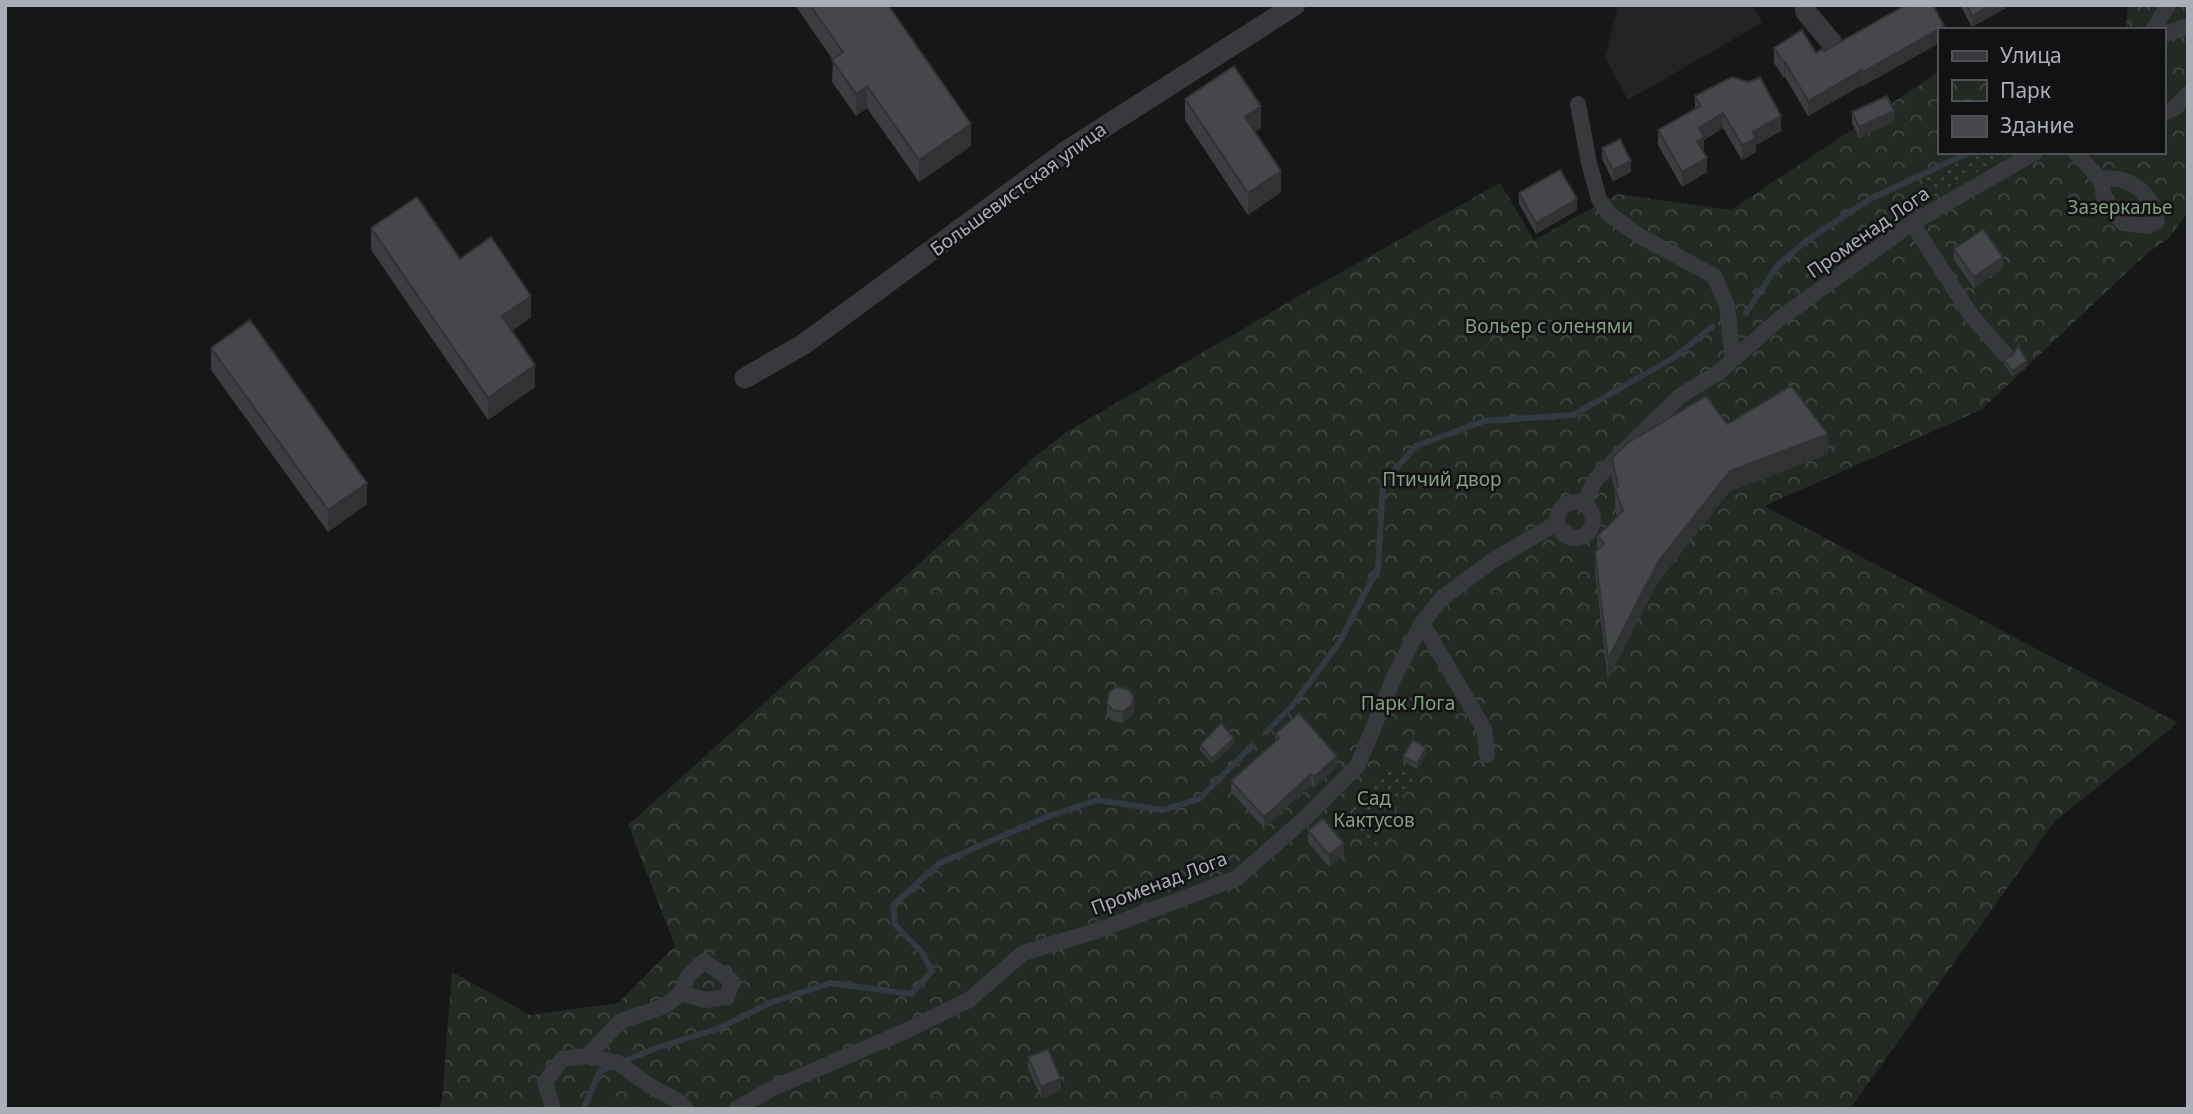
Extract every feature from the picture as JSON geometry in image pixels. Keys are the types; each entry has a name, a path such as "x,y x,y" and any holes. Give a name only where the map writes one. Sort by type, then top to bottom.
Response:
{"street":[{"name":"Большевистская улица","path":"745,378 804,344 1068,150 1295,5"},
{"path":"1805,5 1806,12 1832,43"},
{"path":"2153,28 2168,5"},
{"path":"2165,34 2188,26"},
{"path":"2165,112 2175,108 2188,94"},
{"path":"1578,104 1599,199 1609,214 1638,235 1714,276 1727,305 1732,360"},
{"name":"Променад Лога","path":"1584,504 1595,480 1680,396 1719,372 1778,320 1912,223 2033,154"},
{"path":"2077,154 2100,179"},
{"path":"1912,223 1971,314 2005,354"},
{"path":"1566,504 1584,504 1592,513 1592,526 1586,535 1569,537 1560,531 1558,514 1566,504"},
{"name":"Променад Лога","path":"736,1109 773,1088 899,1034 969,1000 1023,953 1099,930 1237,878 1303,820 1358,765 1395,675 1422,623 1442,598 1492,561 1557,523"},
{"path":"1422,623 1484,729 1487,755"},
{"path":"587,1056 621,1021 666,1006 681,993"},
{"path":"553,1109 545,1082 562,1059 587,1056 618,1063 650,1086 681,1102 685,1109"}],"shaded area":[{"path":"1618,5 1753,5 1762,23 1628,100 1605,57"}],"green space":[{"name":"Парк Лога","path":"2128,5 2188,5 2188,212 2169,238 2146,254 1981,410 1764,506 2178,723 2055,821 1850,1109 438,1109 442,1100 452,972 530,1015 618,1003 675,946 628,825 1031,460 1065,433 1299,296 1500,183 1534,240 1618,194 1731,210 1938,73 1938,154 2165,154 2165,28 2123,28 2126,26"},
{"path":"1978,154 2011,154 1931,196 1924,179"},
{"name":"Сад Кактусов","path":"1403,765 1416,773 1374,849 1351,820 1356,800 1370,780"}],"building":[{"path":"810,5 888,5 971,124 919,160 867,86 856,94 832,60 843,52"},
{"path":"1906,5 1933,5 1944,26 1808,101 1774,48 1802,30 1816,53 1822,49 1824,51"},
{"path":"1967,5 1991,5 1972,16"},
{"path":"1234,66 1261,106 1245,117 1281,171 1248,193 1185,99"},
{"path":"1732,77 1749,82 1760,77 1781,116 1753,132 1756,138 1742,145 1723,113 1699,128 1704,137 1697,141 1707,158 1682,172 1658,130 1700,106 1695,96"},
{"path":"1887,96 1894,111 1859,127 1852,112"},
{"path":"1620,139 1631,161 1613,170 1602,148"},
{"path":"1560,170 1577,199 1536,223 1519,193"},
{"path":"417,197 460,259 491,237 531,296 502,316 535,365 488,398 371,228"},
{"path":"1983,229 2003,257 1974,277 1954,249"},
{"path":"250,320 367,483 328,510 211,348"},
{"path":"2018,346 2027,361 2012,371 2004,359 2012,356"},
{"path":"1791,386 1828,434 1730,471 1658,562 1608,659 1595,552 1604,544 1597,536 1623,511 1615,489 1618,487 1612,458 1626,444 1706,396 1727,424"},
{"path":"1116,687 1128,689 1134,697 1132,705 1123,712 1112,710 1107,703 1109,692"},
{"path":"1299,713 1337,756 1314,777 1311,774 1264,817 1231,781 1279,738 1275,734"},
{"path":"1221,723 1234,738 1212,759 1200,745"},
{"path":"1413,740 1426,748 1417,764 1403,756"},
{"path":"1323,818 1344,843 1329,855 1308,831"},
{"path":"1048,1049 1061,1079 1041,1087 1028,1057"}],"waterway":[{"path":"1746,313 1778,265 1806,241 1870,199 1966,154"},
{"path":"1266,732 1293,705 1339,643 1378,568 1383,483 1416,446 1484,421 1573,415 1675,357 1712,327"},
{"path":"622,1062 717,1029 770,1003 830,983 911,994 932,971 921,951 895,925 893,905 940,863 1044,818 1097,800 1163,810 1199,799 1252,746"},
{"path":"584,1109 599,1072 612,1066"}],"park label":[{"name":"Зазеркалье","path":"2120,207"},
{"name":"Вольер с оленями","path":"1549,326"},
{"name":"Птичий двор","path":"1442,479"}]}
